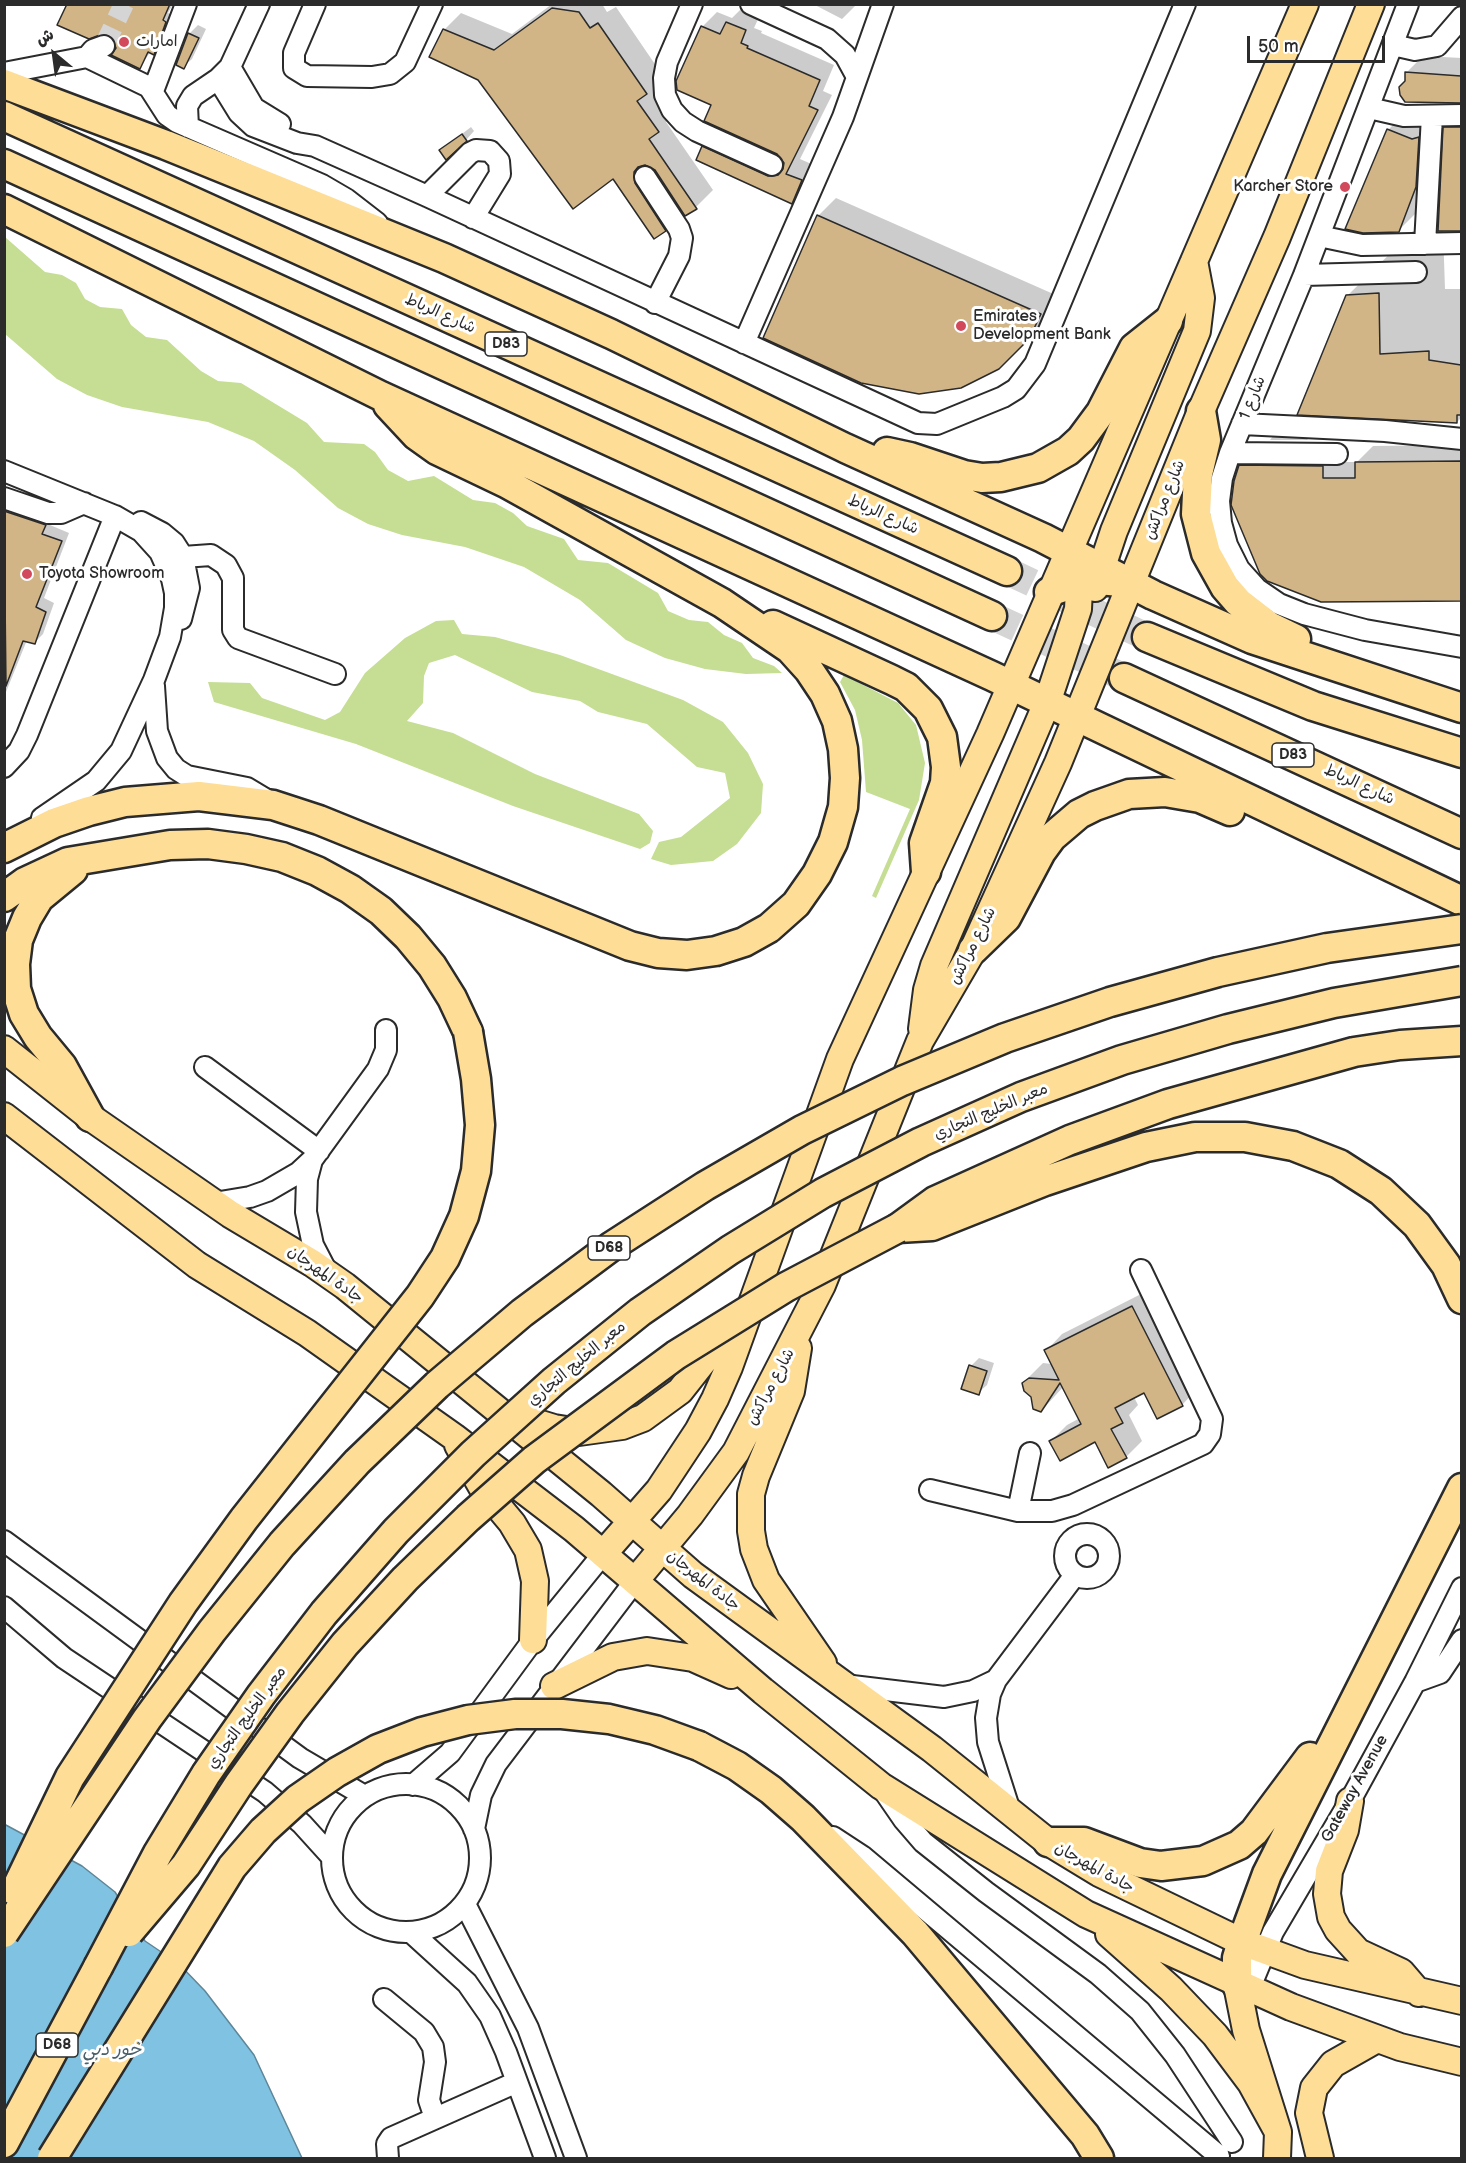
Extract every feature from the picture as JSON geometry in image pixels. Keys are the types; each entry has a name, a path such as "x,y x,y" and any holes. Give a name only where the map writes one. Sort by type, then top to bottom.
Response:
{"highway":[{"path":"4,84 166,145 390,235 611,334 845,448 1069,552 1092,576"},
{"name":"شارع الرباط","path":"4,116 1007,571"},
{"path":"4,164 992,616"},
{"path":"4,209 381,396 1011,685 1461,901"},
{"path":"845,448 901,454 945,470 982,478 1001,477 1038,468 1053,461 1081,439 1101,412 1134,348 1168,321"},
{"path":"381,396 397,417 437,450 516,488 722,603 906,687 928,709 942,737 946,767 945,783 924,843 926,872"},
{"path":"1201,411 1206,440 1198,474 1196,514 1206,553 1225,587 1238,602 1269,626 1401,690"},
{"path":"1049,592 1092,576 1131,584 1252,639 1461,708"},
{"path":"12,844 89,811 152,799 199,796 273,805 319,820 630,946 658,953 687,955 716,951 744,942 769,928 796,904 817,874 833,842 843,807 845,769 837,721 825,694 809,670 790,649 722,603"},
{"path":"1147,637 1313,706 1461,753"},
{"name":"شارع الرباط","path":"1124,678 1461,834"},
{"path":"973,950 1006,918 1041,852 1052,837 1079,814 1112,798 1147,792 1165,792 1200,798 1247,817 1287,819"},
{"path":"4,897 47,869 69,862 170,845 208,844 273,855 317,871 351,889 381,911 408,937 437,974 468,1032 476,1079 480,1125 476,1171 464,1216 445,1258 420,1296 244,1519 129,1682 61,1795 4,1915"},
{"path":"90,1117 62,1066 38,1037 24,1014 16,989 15,964 18,940 39,898 55,882 99,857"},
{"name":"D68","path":"4,1933 147,1719 212,1631 282,1544 357,1462 437,1385 522,1313 612,1246 705,1185 802,1130 902,1081 1005,1038 1110,1002 1218,972 1327,948 1461,929"},
{"name":"معبر الخليج التجاري","path":"4,2143 158,1853 206,1774 261,1695 324,1613 396,1531 473,1454 554,1381 640,1312 730,1250 823,1193 921,1142 1021,1097 1122,1060 1228,1029 1334,1003 1461,981"},
{"path":"98,1967 186,1865 239,1784 290,1713 345,1644 405,1579 468,1518 534,1460 675,1355 786,1287 898,1228 928,1204 1070,1140 1168,1104 1354,1052 1400,1045 1461,1041"},
{"path":"898,1228 932,1226 1045,1181 1146,1147 1195,1137 1245,1137 1293,1146 1340,1164 1381,1191 1417,1225 1446,1265 1461,1299"},
{"path":"1243,1988 1238,1958 1253,1946 1267,1874 1461,1488"},
{"path":"1048,1842 1084,1842 1140,1863 1161,1866 1182,1865 1222,1854 1239,1845 1267,1817 1364,1682"},
{"path":"52,2158 232,1866 263,1831 298,1799 337,1772 378,1749 422,1732 468,1720 515,1714 562,1714 609,1719 655,1730 699,1746 737,1766 771,1790 803,1818 934,1954 1085,2135 1099,2158"}],"main road":[{"path":"603,1554 659,1490 698,1431 729,1367 840,1059 1011,685 1049,592 1069,552 1305,4"},
{"path":"1351,55 1352,4"},
{"name":"شارع مراكش","path":"635,1581 714,1484 736,1452 822,1285 920,1041 973,950 1058,763 1201,411 1277,237 1371,4"},
{"path":"920,1041 927,990 934,966 1047,703 1078,609 1114,531 1197,331 1201,298 1194,261"},
{"path":"1076,717 1069,681 1070,663 1092,576"},
{"name":"جادة المهرجان","path":"4,1049 90,1117 214,1203 328,1274 500,1412 632,1521 693,1575 838,1683 932,1749 1048,1842 1099,1873 1253,1946 1305,1965 1461,2001"},
{"path":"4,1116 197,1265 307,1333 454,1437 603,1554 763,1691 881,1786 1086,1914 1243,1988 1377,2039 1461,2062"},
{"path":"500,1412 554,1428 579,1432 622,1426 643,1418 680,1391 754,1296"},
{"path":"800,1331 795,1381 756,1476 750,1512 751,1531 754,1549 766,1580 838,1683"},
{"path":"454,1437 482,1487 512,1523 528,1550 536,1581 533,1640"},
{"path":"554,1686 613,1658 638,1652 663,1651 693,1658 763,1691"},
{"path":"1350,1801 1345,1830 1332,1860 1327,1882 1331,1917 1347,1942 1358,1952 1401,1972 1419,1993"},
{"path":"1086,1914 1171,1989 1215,2035 1251,2083 1278,2132"},
{"path":"1243,1988 1246,2030 1278,2132 1277,2158"},
{"path":"1321,2156 1309,2113 1314,2088 1333,2064 1377,2039"}],"street":[{"path":"153,91 186,4"},
{"path":"188,127 187,106 193,96 224,73 259,4"},
{"path":"315,4 294,53 294,68 308,76 372,78 390,74 405,62 432,4"},
{"path":"692,4 668,62 664,78 665,95 672,110 683,122 697,131 772,165"},
{"path":"751,4 826,39 845,56 857,77"},
{"path":"744,343 843,117 883,4"},
{"path":"224,73 239,113 253,126 289,141 315,146 428,196 918,423 937,424 955,418 1016,389 1035,364 1185,4"},
{"name":"شارع 1","path":"1408,4 1304,275 1230,453 1222,478 1219,501 1221,524 1227,545 1239,569 1257,589 1279,604 1304,614 1365,630 1461,647"},
{"path":"1393,45 1415,50 1437,46 1461,17"},
{"path":"826,39 851,41 873,30"},
{"path":"87,57 93,50 104,46"},
{"path":"4,73 87,57 153,91 167,115 188,127 322,185 346,199 390,235"},
{"path":"1369,108 1393,115 1461,115"},
{"path":"1425,244 1432,116"},
{"path":"428,196 470,153 476,150 490,151 499,161 500,174 472,218"},
{"path":"645,177 679,229 682,238 679,256 655,303"},
{"path":"1319,237 1355,244 1461,243"},
{"path":"1304,275 1416,272"},
{"path":"1242,424 1385,431 1461,440"},
{"path":"1230,453 1336,454"},
{"path":"4,471 115,516 141,531 160,552 167,565 175,600 170,636 154,680 128,738 109,766 81,794 48,814 12,844"},
{"path":"4,498 48,513 61,513 84,503"},
{"path":"115,516 147,524 162,533 174,543 183,557 189,588 181,619 170,636"},
{"path":"4,767 19,751 27,735 115,516"},
{"path":"183,557 211,555 226,565 233,578 233,630 238,638 335,674"},
{"path":"154,680 157,731 167,759 176,769 187,776 247,788 261,794 273,805"},
{"path":"214,1203 250,1197 267,1191 298,1173 315,1155 378,1069 386,1050 386,1030"},
{"path":"205,1067 315,1155"},
{"path":"315,1155 307,1188 306,1212 313,1245 328,1274"},
{"path":"930,1490 1018,1511 1052,1511 1073,1505 1198,1447 1208,1440 1212,1429 1212,1419 1141,1270"},
{"path":"1018,1511 1030,1453"},
{"path":"1073,1505 1082,1535"},
{"path":"1082,1535 1096,1536 1106,1546 1108,1560 1102,1572 1096,1576 1082,1578 1075,1575 1066,1564 1066,1549 1070,1543 1082,1535"},
{"path":"4,1541 305,1762 363,1795"},
{"path":"413,1785 450,1753 533,1640 603,1554"},
{"path":"1010,1811 986,1730 987,1706 996,1680 1075,1575"},
{"name":"شارع مراكش","path":"474,1829 481,1795 492,1771 635,1581"},
{"name":"Gateway Avenue","path":"1253,1946 1350,1801 1415,1682 1461,1588"},
{"path":"4,1607 64,1658 265,1792 302,1824 331,1856"},
{"path":"1415,1682 1440,1673 1461,1640"},
{"path":"838,1683 944,1696 973,1691 996,1680"},
{"path":"413,1785 442,1796 460,1810 474,1829 479,1845 479,1868 473,1891 465,1904 443,1923 412,1933 399,1932 373,1923 351,1906 337,1883 331,1856 339,1822 352,1804 363,1795 387,1786 413,1785"},
{"path":"881,1786 904,1820 923,1842 986,1892 1098,1974 1140,2011 1159,2032 1232,2142"},
{"path":"803,1818 862,1856 1219,2156"},
{"path":"465,1904 528,2028 576,2158"},
{"path":"412,1933 454,1969 479,1999 499,2033 545,2158"},
{"path":"384,1999 424,2032 433,2047 435,2062 429,2100 435,2118"},
{"path":"388,2158 387,2144 391,2138 517,2082"}],"green space":[{"path":"5,237 45,272 62,275 76,283 85,299 100,307 122,309 131,325 146,337 167,340 201,371 218,381 241,383 307,423 324,442 364,444 375,452 388,470 408,481 434,476 473,500 495,503 513,513 527,526 564,539 578,560 608,563 658,593 668,611 689,620 708,622 724,635 742,643 753,658 774,666 782,673 746,674 705,669 665,658 626,640 580,600 524,567 465,547 402,535 368,524 338,508 295,470 254,441 208,422 122,407 87,395 57,379 5,334"},
{"path":"454,620 462,634 495,637 560,655 683,700 723,722 748,753 763,784 761,813 737,844 713,861 671,865 651,859 659,842 681,837 730,798 725,773 697,767 647,724 598,712 580,701 532,692 455,655 429,663 424,676 423,703 407,721 453,733 535,774 639,814 653,831 650,843 640,849 513,806 356,744 214,702 208,682 250,683 262,698 325,720 340,712 365,673 405,638 436,621"},
{"path":"844,675 898,703 916,725 925,763 919,800 876,898 872,896 910,809 866,792 862,740 855,710 840,682"}],"water":[{"name":"خور دبي","path":"4,1824 82,1866 115,1892 145,1941 179,1964 205,1991 254,2055 302,2158 5,2158"}],"building":[{"name":"امارات","path":"67,4 170,4 163,20 166,22 154,55 148,52 140,69 111,55 116,48 111,36 100,35 89,39 57,25"},
{"path":"552,8 579,12 590,28 598,23 647,94 637,101 659,132 649,139 697,209 685,216 655,170 645,165 638,167 634,172 635,183 666,231 654,239 613,179 573,209 478,80 429,57 443,29 494,50"},
{"path":"726,22 746,30 741,43 748,46 747,48 820,80 809,106 818,110 786,174 802,180 792,204 696,160 702,146 768,176 778,175 783,169 784,163 777,154 704,121 711,105 677,90 676,81 701,26 720,34"},
{"path":"188,33 199,38 184,69 176,65"},
{"path":"1405,72 1461,76 1461,103 1405,102 1400,95 1399,87 1405,81"},
{"path":"1443,127 1461,127 1461,231 1438,231"},
{"path":"1387,129 1412,139 1419,137 1416,187 1399,232 1363,233 1345,229"},
{"path":"462,134 467,141 446,160 439,150"},
{"path":"817,215 1041,314 1029,339 999,369 961,388 919,394 861,383 763,338"},
{"path":"1379,293 1380,354 1429,351 1429,360 1461,365 1461,415 1457,415 1457,423 1297,415 1346,295"},
{"path":"1461,461 1461,601 1321,602 1267,581 1260,574 1231,505 1239,465 1323,466 1323,478 1355,478 1355,462"},
{"name":"Toyota Showroom","path":"4,511 46,525 42,534 62,541 36,607 46,612 35,644 23,641 6,686"},
{"path":"1132,1306 1183,1406 1157,1419 1144,1393 1115,1408 1123,1423 1111,1429 1127,1458 1108,1468 1095,1442 1060,1461 1049,1441 1081,1424 1060,1383 1041,1412 1033,1409 1031,1397 1024,1391 1022,1383 1029,1378 1059,1380 1044,1350"},
{"path":"969,1365 987,1371 979,1395 961,1389"}],"tunnel":[{"path":"104,46 124,4"},
{"path":"1007,571 1147,637"},
{"path":"992,616 1121,676"}],"place":[{"name":"امارات","path":"124,42"},
{"name":"Karcher Store","path":"1345,187"},
{"name":"Emirates Development Bank","path":"961,326"},
{"name":"Toyota Showroom","path":"27,574"}]}
